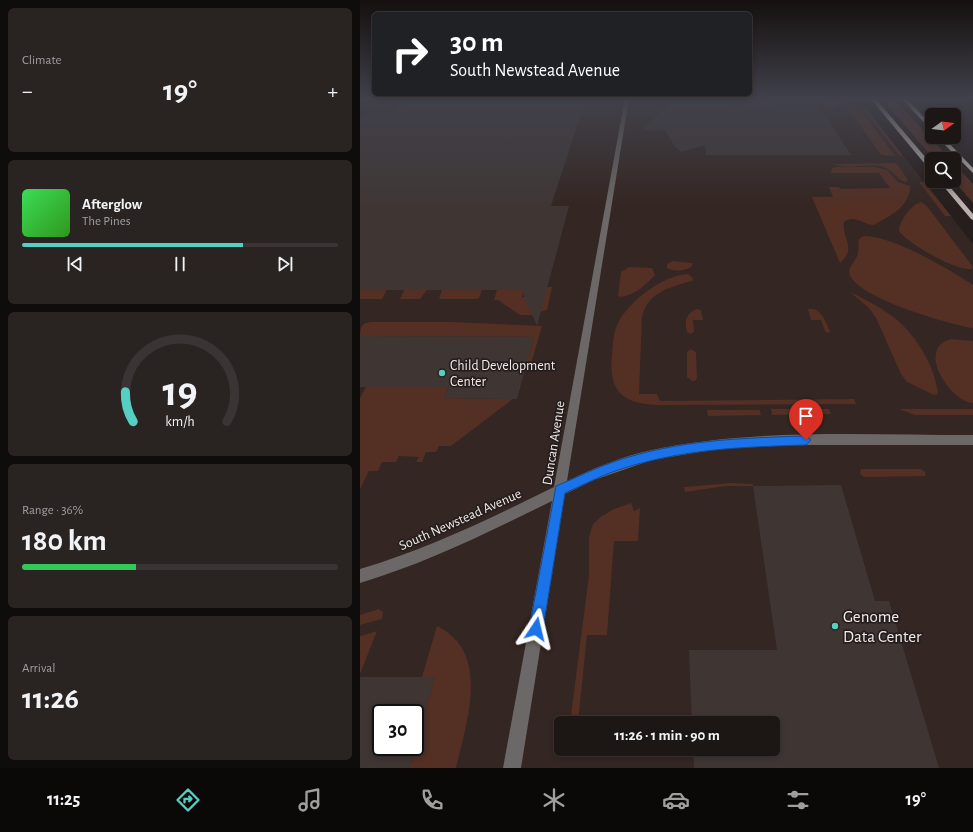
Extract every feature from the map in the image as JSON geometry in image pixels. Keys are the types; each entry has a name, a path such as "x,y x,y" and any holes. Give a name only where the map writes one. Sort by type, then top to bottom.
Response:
{"main road":[{"path":"902,134 925,161"},
{"path":"947,144 973,171"},
{"path":"948,188 973,218"}],"street":[{"name":"Duncan Avenue","path":"512,768 621,134"},
{"name":"South Newstead Avenue","path":"360,576 397,564 438,548 590,476 629,462 673,451 718,444 793,440 973,440"}],"shaded area":[{"path":"360,134 886,134 925,183 925,188 929,188 973,244 973,768 360,768"},
{"path":"866,134 878,134 895,156 882,155"},
{"path":"882,134 886,134 902,155 900,156"},
{"path":"912,134 925,134 925,144 936,144 944,152 928,152"},
{"path":"833,164 897,164 908,180 906,182 888,169 880,166 844,167"},
{"path":"874,167 887,170 898,182 910,186 907,200 903,205 898,210 874,225 870,225 856,219 844,222 848,242 848,252 840,263 812,197 833,197 829,187 839,187 840,189 890,188 879,173 831,173 832,168"},
{"path":"961,171 973,184 973,203 960,188"},
{"path":"919,182 924,182 925,188 929,188 951,216 945,216"},
{"path":"921,202 927,206 973,267 971,269 955,266 933,256 912,243 899,231 899,227 906,214 917,203"},
{"path":"865,236 906,247 935,262 973,285 973,328 945,322 904,308 867,291 854,281 849,270 857,256 859,241"},
{"path":"673,261 692,263 692,266 687,269 680,270 667,268 667,264"},
{"path":"629,267 652,268 655,275 644,286 635,292 630,295 620,297 618,295 621,272"},
{"path":"688,274 693,278 692,281 668,288 661,292 649,302 645,309 642,317 639,394 657,394 660,401 854,399 856,404 659,405 636,402 620,394 616,387 611,368 615,331 618,323 630,306 638,298 658,284 678,275"},
{"path":"547,287 552,287 547,310 540,312 539,315 520,315 498,300 494,300 497,290 524,290 522,297 530,297 528,305 531,309"},
{"path":"360,290 387,290 382,299 360,299"},
{"path":"404,290 427,290 420,299 400,299"},
{"path":"442,290 482,290 479,298 476,299 439,299"},
{"path":"849,291 887,312 908,331 928,361 933,372 938,394 934,395 907,382 901,374 876,318 869,308"},
{"path":"697,309 701,310 703,320 693,320 694,332 690,334 687,332 686,321 688,315"},
{"path":"808,309 816,310 820,313 830,332 828,333 825,331 821,320 811,320"},
{"path":"451,322 542,326 531,364 526,364 534,337 360,336 362,326 365,323"},
{"path":"951,339 973,341 973,403 965,401 947,385 940,375 936,364 936,353 940,345"},
{"path":"691,349 696,352 697,378 695,381 692,381 687,377 687,352"},
{"path":"451,382 444,398 513,399 451,446 439,446 436,452 426,452 422,462 416,462 419,457 399,456 396,462 382,462 378,471 369,471 360,489 360,398 366,387"},
{"path":"771,409 829,409 831,414 772,415"},
{"path":"899,409 973,409 973,415 915,415"},
{"path":"707,410 760,410 761,415 708,416"},
{"path":"861,469 921,469 925,472 926,476 864,477 860,474"},
{"path":"732,483 753,484 753,486 726,486 685,492 684,487"},
{"path":"631,503 634,511 640,508 638,541 614,541 607,635 587,635 579,716 571,716 589,575 589,537 593,524 602,516 614,509"},
{"path":"379,609 383,612 382,619 360,625 360,615"},
{"path":"437,626 454,638 465,653 470,671 471,690 469,710 456,768 409,768 412,756 424,756 424,716 435,677 422,677"},
{"path":"377,631 360,674 360,636"}],"building":[{"path":"360,134 574,134 551,206 569,206 537,326 523,294 524,290 360,290"},
{"path":"668,134 837,134 851,155 706,155 705,145 681,152 674,146"},
{"name":"Child Development Center","path":"360,336 534,337 517,399 444,398 449,387 360,387"},
{"name":"Genome Data Center","path":"841,485 875,601 889,601 939,768 694,768 693,756 780,756 780,716 692,716 689,650 777,650 753,486"},
{"path":"360,677 435,677 424,716 424,704 372,704 372,756 412,756 409,768 360,768"}],"place":[{"name":"Child Development Center","path":"442,373"},
{"name":"Genome Data Center","path":"835,626"}],"route":[{"path":"536,629 560,490 616,466 652,455 718,444 806,440"}]}
